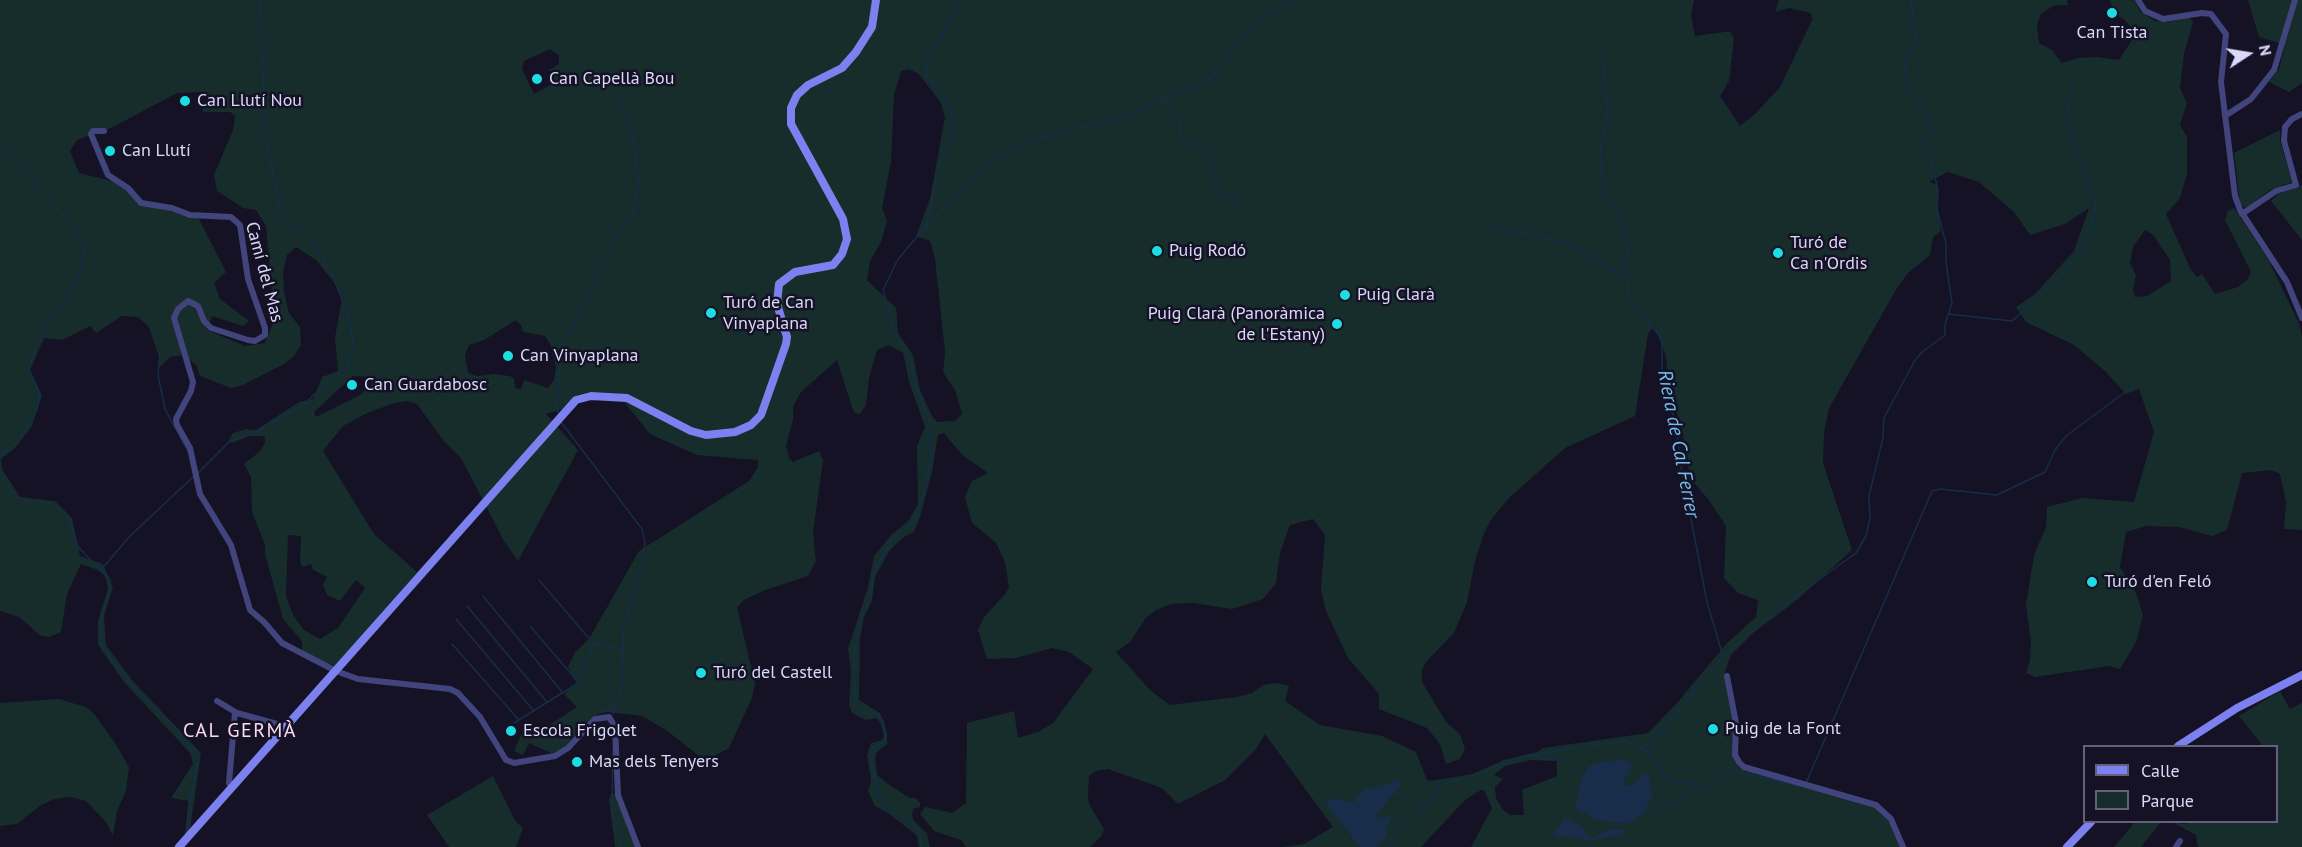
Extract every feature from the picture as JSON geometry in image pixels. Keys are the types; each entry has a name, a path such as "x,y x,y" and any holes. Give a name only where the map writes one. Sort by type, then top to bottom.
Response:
{"main road":[{"path":"179,847 576,400 591,396 627,398 691,431 706,435 735,432 751,425 761,414 786,344 787,336 777,304 779,284 795,272 833,265 842,254 847,238 843,219 791,124 791,108 797,94 808,85 842,68 856,52 872,27 876,0"},
{"path":"2181,745 2236,708 2302,675"},
{"path":"2067,847 2090,823"}],"street":[{"path":"2138,0 2145,11 2163,19 2202,13 2211,14 2226,34 2221,82 2235,196 2242,214 2287,282 2302,318"},
{"path":"2225,116 2251,99 2274,70 2295,0"},
{"path":"2242,214 2276,191 2299,184 2284,141 2285,127 2292,119 2302,114"},
{"name":"Camí del Mas","path":"104,131 93,131 91,134 108,175 128,188 141,203 172,208 190,215 231,217 238,220 248,279 265,328 265,335 255,341 211,328 194,302 183,303 174,318 192,382 191,391 176,418 177,425 190,448 200,494 231,545 250,610 282,643 336,671"},
{"path":"336,671 358,679 450,689 458,693 480,717 506,760 514,763 555,756 568,748 595,719 609,717 615,727 618,795 638,847"},
{"path":"1726,676 1736,723 1735,755 1744,767 1876,805 1892,819 1903,847"},
{"path":"218,701 235,712 277,724 284,730"},
{"path":"232,787 229,783 235,712"}],"green space":[{"path":"0,0 1694,0 1691,15 1695,36 1730,32 1734,38 1729,81 1720,96 1740,126 1756,113 1780,87 1812,20 1811,13 1789,8 1775,12 1779,0 2067,0 2068,5 2053,6 2041,14 2037,24 2039,43 2052,50 2062,63 2077,58 2098,57 2119,60 2136,34 2125,20 2114,13 2110,0 2134,0 2141,12 2155,21 2167,22 2189,17 2193,22 2184,54 2180,88 2187,103 2180,125 2187,137 2187,174 2180,198 2166,214 2190,268 2197,277 2202,274 2215,294 2238,287 2248,279 2251,272 2225,220 2228,211 2234,208 2269,261 2299,323 2302,336 2302,530 2284,529 2286,502 2280,474 2271,470 2242,473 2227,530 2212,536 2179,527 2147,526 2126,532 2120,567 2136,593 2143,615 2136,642 2120,669 2109,666 2035,677 2026,673 2030,661 2031,641 2026,605 2034,555 2046,527 2047,507 2082,498 2134,502 2154,432 2139,389 2126,394 2106,372 2074,345 2026,322 2016,307 2035,294 2074,251 2089,208 2065,224 2030,235 2014,212 1979,182 1948,172 1929,182 1938,185 1938,213 1941,231 1933,237 1930,255 1908,273 1897,288 1829,408 1824,433 1823,463 1852,550 1797,600 1753,633 1731,655 1725,672 1736,731 1736,759 1745,771 1779,777 1875,807 1892,825 1901,847 1471,847 1492,808 1484,790 1481,790 1465,800 1421,847 1283,847 1304,844 1333,827 1265,734 1256,749 1225,780 1178,804 1162,788 1108,769 1096,771 1089,776 1089,804 1104,829 1102,835 1090,847 966,847 961,840 934,831 920,814 925,807 952,813 966,803 967,723 1014,711 1018,738 1038,732 1053,723 1093,669 1069,652 1052,648 1016,658 987,659 978,630 984,617 1009,588 1005,562 996,543 972,523 965,497 972,481 988,473 962,455 944,433 938,435 932,472 914,532 904,537 890,550 875,577 872,601 864,617 860,639 859,700 880,713 887,733 887,744 876,753 877,775 910,798 916,798 920,803 920,807 913,809 912,815 914,821 927,833 930,847 919,847 917,836 891,815 875,806 868,791 871,781 867,755 871,743 882,740 884,736 881,724 877,718 866,720 852,713 849,705 851,670 848,649 868,587 874,556 892,534 909,520 918,504 917,446 925,427 909,382 903,353 889,345 877,350 869,378 866,405 860,414 855,413 852,407 837,360 801,392 793,406 793,419 786,446 789,458 793,462 819,451 823,460 813,533 816,561 808,576 765,590 744,600 737,607 755,684 752,698 729,748 709,759 699,756 666,730 642,716 607,712 596,715 568,746 553,754 529,743 523,755 514,751 522,733 531,737 577,707 564,694 577,684 568,667 575,652 589,639 639,551 749,481 758,467 758,460 697,455 650,434 617,393 589,392 578,395 563,409 546,414 578,450 518,561 504,541 461,458 443,440 417,404 407,401 394,403 365,414 343,426 323,451 374,534 417,572 335,666 302,654 302,641 283,619 265,554 265,545 252,512 251,477 244,464 259,452 265,443 265,438 249,436 232,443 228,441 233,433 246,429 256,430 299,402 313,399 322,377 338,371 335,337 342,299 337,286 316,260 296,247 287,255 283,272 284,292 289,313 300,327 301,345 294,356 284,364 243,385 231,388 200,376 196,365 183,355 170,357 159,368 159,357 149,327 138,317 122,316 96,333 90,326 62,340 44,338 30,370 42,395 32,426 15,448 1,459 2,469 20,497 55,501 72,518 80,556 103,564 113,587 104,616 106,645 132,680 201,753 190,830 185,835 189,801 171,798 193,764 190,753 124,682 98,645 98,621 108,588 105,576 98,570 81,564 67,594 61,632 49,637 41,636 19,617 0,611","holes":["550,49 559,55 559,64 549,70 554,83 534,94 522,69 524,61","909,69 919,74 941,103 945,117 930,199 916,236 930,241 935,259 945,352 943,372 955,390 962,414 955,421 937,422 932,416 920,390 913,355 898,333 896,308 867,280 870,261 881,242 887,221 882,208 891,162 894,95 901,71","177,93 208,94 210,103 203,108 203,112 230,112 235,116 233,130 214,175 217,191 243,208 256,210 266,226 273,304 272,326 265,343 245,346 207,330 212,316 243,326 249,321 220,299 214,283 226,272 199,219 143,200 131,187 79,173 70,151 77,140 111,128","2145,230 2153,235 2170,260 2171,281 2147,296 2135,297 2133,290 2136,275 2130,263 2133,247","516,320 523,332 545,336 550,344 556,367 554,380 548,388 524,380 521,389 515,388 514,378 509,376 495,374 477,376 468,373 465,355 469,345 484,340","1654,326 1666,356 1669,386 1683,434 1690,478 1726,526 1724,578 1738,593 1758,600 1756,617 1727,643 1676,704 1648,733 1543,748 1537,752 1504,760 1472,774 1431,781 1427,780 1416,752 1382,736 1320,725 1285,701 1289,686 1277,683 1263,685 1252,693 1237,697 1170,705 1151,691 1116,652 1130,642 1146,618 1156,610 1172,604 1194,603 1232,609 1263,599 1276,583 1280,553 1290,525 1313,519 1325,535 1321,590 1326,611 1348,658 1379,694 1379,709 1427,728 1440,744 1446,764 1460,759 1465,749 1460,734 1446,722 1422,682 1422,670 1426,662 1454,633 1467,602 1475,561 1490,521 1509,498 1565,448 1635,416 1648,334","353,376 371,377 372,384 360,395 316,417 314,412","288,535 301,536 300,561 302,567 311,564 313,570 327,577 323,585 327,595 340,601 356,580 365,588 338,628 320,639 304,630 293,615 286,596","1531,760 1557,761 1557,776 1522,790 1524,815 1510,815 1503,810 1496,798 1495,787 1503,779 1494,775 1505,766"]},
{"path":"2248,0 2302,0 2302,83 2289,92 2269,82 2279,69 2285,45 2259,37"},
{"path":"2280,130 2280,141 2292,182 2270,190 2246,208 2240,204 2234,153"},
{"path":"2302,185 2302,240 2271,201 2278,194"},
{"path":"2280,691 2290,709 2302,703 2302,847 2198,847 2196,835 2174,823 2278,823 2278,745 2262,745 2239,716"},
{"path":"59,699 86,707 95,715 129,767 126,791 117,811 113,836 106,822 86,801 71,797 55,799 41,805 17,824 0,826 0,703"},
{"path":"493,776 516,822 523,828 516,847 449,847 427,815"},
{"path":"611,793 616,794 636,847 615,847 609,800"},
{"path":"2134,823 2160,823 2141,847 2114,847"}],"water":[{"path":"1622,759 1631,762 1631,767 1622,786 1633,785 1643,773 1648,775 1653,796 1642,814 1627,824 1591,819 1588,813 1580,813 1574,807 1578,799 1580,782 1588,767 1596,763"},
{"path":"1398,779 1401,784 1376,815 1381,818 1392,816 1385,829 1387,835 1377,847 1360,847 1325,802 1334,798 1353,803 1365,788 1378,788"},
{"path":"1566,818 1585,828 1584,832 1592,838 1612,829 1626,830 1620,835 1587,841 1567,836 1558,838 1553,834 1562,825 1562,819"}],"waterway":[{"path":"198,473 229,442 256,432 303,405 328,382 344,375 353,346 350,320 331,272 311,238 281,217 266,137 260,0"},
{"path":"925,230 940,163 956,131 950,106 927,76 926,59 958,10 958,0"},
{"path":"921,847 920,833 915,825 883,805 870,757 873,747 884,742 886,737 883,721 879,715 861,712 855,701 854,655 860,620 871,597 874,570 892,541 914,520 924,494 931,455 930,422 916,388 911,363 895,332 883,290 897,261 972,177 1016,145 1130,114 1209,79 1253,27 1291,0"},
{"path":"1723,656 1777,610 1856,553 1866,536 1870,518 1869,496 1883,438 1884,418 1914,362 1921,353 1945,335 1945,324 1952,303 1946,262 1946,243 1937,210 1938,190 1931,161 1922,144 1932,131 1929,118 1907,87 1905,62 1916,40 1911,0"},
{"name":"Riera de Cal Ferrer","path":"1602,54 1608,111 1600,152 1603,192 1618,208 1630,246 1625,264 1629,294 1662,340 1662,371 1677,432 1680,461 1707,602 1723,656 1650,745 1643,747"},
{"path":"559,414 556,406 562,350 612,241 632,215 639,182 632,132 615,84"},
{"path":"1948,314 2012,321 2059,278 2087,241 2096,205 2066,114 2074,85"},
{"path":"1162,100 1178,117 1182,137 1207,153 1217,187 1222,193 1236,199 1239,212"},
{"path":"0,456 20,440 37,409 40,395 29,369 36,344 81,271 86,240 3,151"},
{"path":"1490,226 1568,243 1625,276"},
{"path":"160,352 158,375 165,409 188,452"},
{"path":"1806,783 1932,491 1940,489 1997,495 2045,472 2055,450 2066,436 2132,387"},
{"path":"561,422 642,529 645,543 642,563 624,624 622,683 613,714"},
{"path":"0,473 5,485 16,498 52,504 68,515 78,547 110,579 110,592 101,616 102,646 126,679 175,727 199,759 189,804 186,834"},
{"path":"101,570 129,537 194,476"},
{"path":"539,580 593,643"},
{"path":"483,596 563,693"},
{"path":"467,606 547,702"},
{"path":"456,619 533,710"},
{"path":"530,626 578,682"},
{"path":"514,723 578,683 594,643 622,649"},
{"path":"452,644 519,720"},
{"path":"601,711 614,710"},
{"path":"1386,847 1400,829 1429,803 1438,787 1517,758 1567,749 1627,741 1648,752 1666,777 1673,781 1689,782 1706,790 1711,790 1732,771 1798,786"},
{"path":"613,748 612,806 613,816 622,832 620,847"},
{"path":"1535,756 1544,760 1564,757 1584,774"},
{"path":"1644,812 1658,810 1674,802 1693,787"},
{"path":"1395,792 1426,805"}],"place":[{"name":"Can Tista","path":"2112,13"},
{"name":"Can Capellà Bou","path":"537,79"},
{"name":"Can Llutí Nou","path":"185,101"},
{"name":"Can Llutí","path":"110,151"},
{"name":"Puig Rodó","path":"1157,251"},
{"name":"Turó de Ca n'Ordis","path":"1778,253"},
{"name":"Puig Clarà","path":"1345,295"},
{"name":"Turó de Can Vinyaplana","path":"711,313"},
{"name":"Puig Clarà (Panoràmica de l'Estany)","path":"1337,324"},
{"name":"Can Vinyaplana","path":"508,356"},
{"name":"Can Guardabosc","path":"352,385"},
{"name":"Turó d'en Feló","path":"2092,582"},
{"name":"Turó del Castell","path":"701,673"},
{"name":"Puig de la Font","path":"1713,729"},
{"name":"Escola Frigolet","path":"511,731"},
{"name":"Mas dels Tenyers","path":"577,762"}],"district":[{"name":"CAL GERMÀ","path":"240,731"}]}
